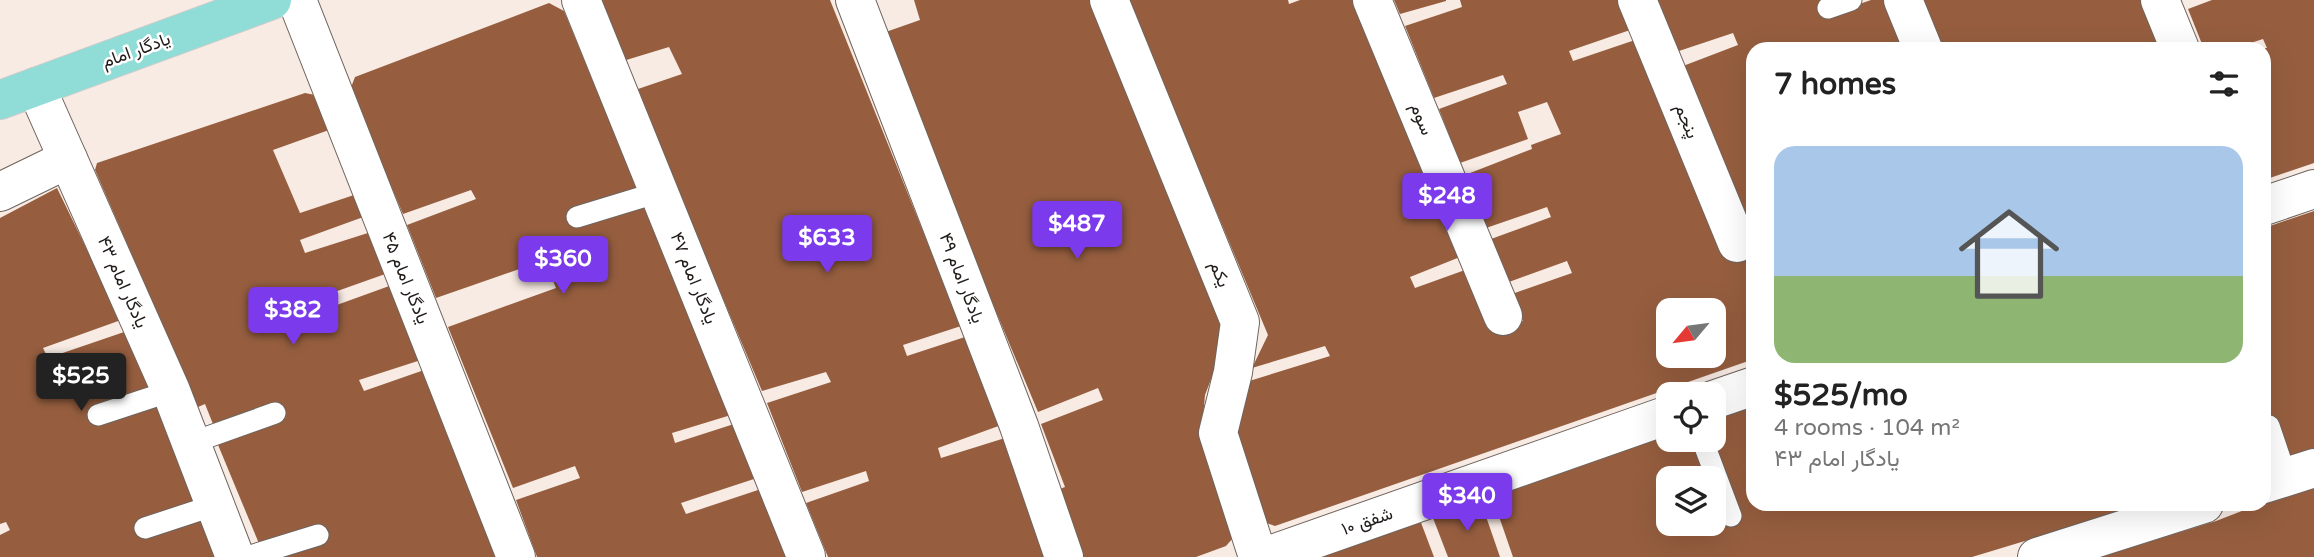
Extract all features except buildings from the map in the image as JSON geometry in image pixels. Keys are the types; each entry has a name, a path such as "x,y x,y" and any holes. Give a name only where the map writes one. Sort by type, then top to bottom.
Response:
{"main road":[{"name":"یادگار امام","path":"0,100 272,0"}],"street":[{"name":"یادگار امام ۴۵","path":"297,0 516,557"},
{"name":"یادگار امام ۴۷","path":"581,0 806,556"},
{"name":"یادگار امام ۴۹","path":"855,0 1019,426 1065,557"},
{"name":"یکم","path":"1109,0 1240,322 1233,372 1218,433 1258,557"},
{"name":"سوم","path":"1372,0 1503,316"},
{"name":"پنجم","path":"1637,0 1737,243"},
{"path":"1903,0 1920,42"},
{"path":"2160,0 2177,42"},
{"name":"یادگار امام ۴۳","path":"36,88 171,391 235,557"},
{"path":"0,192 68,159"},
{"path":"2271,204 2314,189"},
{"path":"1726,396 1746,389"},
{"name":"شفق ۱۰","path":"1264,557 1656,419"},
{"path":"2037,557 2172,511"}],"lane":[{"path":"1828,8 1851,0"},
{"path":"577,217 659,192"},
{"path":"98,415 171,391"},
{"path":"191,443 275,413"},
{"path":"2271,431 2288,476"},
{"path":"1707,452 1731,516"},
{"path":"145,528 215,505"},
{"path":"247,557 318,535"}]}
